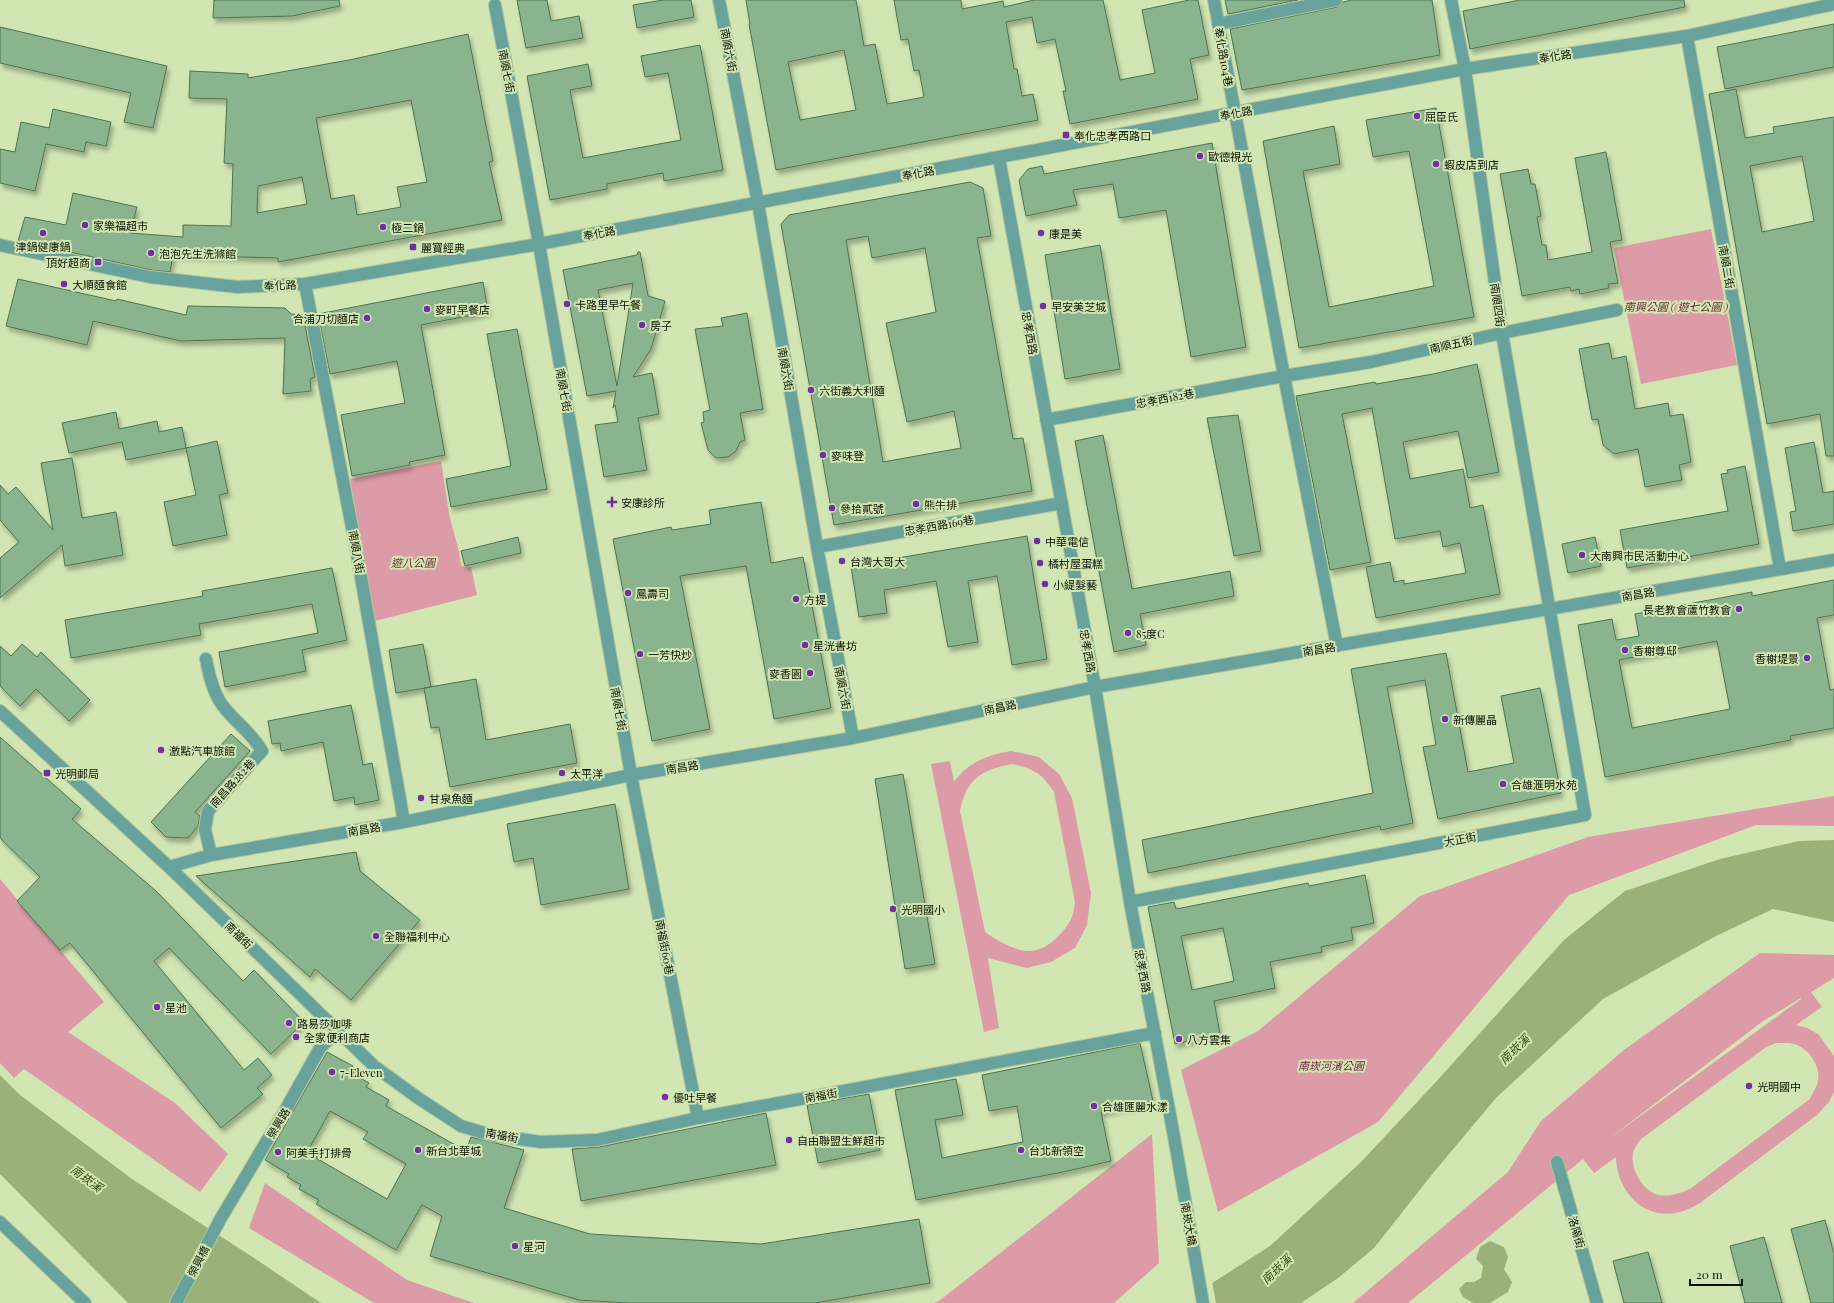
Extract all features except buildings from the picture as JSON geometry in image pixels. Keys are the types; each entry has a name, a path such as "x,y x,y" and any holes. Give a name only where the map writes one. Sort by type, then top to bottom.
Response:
{"street":[{"name":"南順六街","path":"719,0 758,203 817,547 853,738"},
{"name":"奉化路104巷","path":"1214,0 1234,113"},
{"path":"1218,24 1336,0"},
{"name":"南順四街","path":"1452,0 1465,69 1502,333 1550,610"},
{"name":"奉化路","path":"0,244 150,277 237,287 306,284 539,244 1465,69 1687,36 1834,4"},
{"name":"南順七街","path":"495,5 539,244 631,775"},
{"name":"南順二街","path":"1687,36 1780,569"},
{"path":"1234,113 1337,646"},
{"name":"忠孝西路","path":"999,158 1095,687 1130,902 1176,1145"},
{"name":"南順八街","path":"306,284 355,543 404,822"},
{"name":"南順五街","path":"1284,376 1371,362 1502,333 1617,310"},
{"name":"忠孝西182巷","path":"1046,420 1284,376"},
{"name":"忠孝西路169巷","path":"817,547 1062,503"},
{"name":"南昌路","path":"169,867 211,855 404,822 631,775 853,738 1095,687 1834,560"},
{"name":"大正街","path":"1130,902 1585,815 1550,610"},
{"name":"南昌路282巷","path":"206,659 210,679 222,705 258,743 262,751 208,811 205,829 211,855"},
{"name":"南福街","path":"0,711 169,867 339,1030 374,1066 418,1098 461,1126 491,1135 541,1142 597,1140 698,1118 1155,1033"},
{"name":"南福街60巷","path":"631,775 698,1118"},
{"name":"榮興路","path":"221,1218 320,1048 339,1030"},
{"name":"南崁大橋","path":"1176,1145 1203,1303"},
{"name":"洛陽街","path":"1557,1162 1597,1303"},
{"name":"榮興橋","path":"176,1303 221,1218"},
{"path":"0,1222 85,1303"}],"green space":[{"name":"南興公園 ( 遊七公園 )","path":"1711,229 1737,365 1641,384 1614,248"},
{"name":"遊八公園","path":"441,461 449,514 461,566 471,567 477,595 375,621 350,479"},
{"path":"1011,751 1039,757 1059,774 1072,798 1091,893 1087,925 1075,948 1051,962 1027,968 988,958 999,1028 984,1032 931,764 950,761 954,782 972,764 987,757","holes":["1013,764 1033,770 1041,776 1054,792 1075,902 1072,917 1061,934 1043,948 1030,951 1013,948 985,932 960,811 966,791 977,777 992,769 1002,766"]},
{"name":"南崁河濱公園","path":"1834,796 1834,826 1756,825 1569,895 1378,1122 1218,1212 1181,1070 1258,1031 1420,896 1588,837"},
{"path":"0,879 104,1002 68,1032 175,1103 228,1154 200,1192 24,1069 14,1078 0,1063"},
{"path":"1760,953 1834,955 1834,978 1811,992 1822,1007 1796,1025 1807,1028 1818,1034 1834,1056 1834,1092 1829,1102 1817,1115 1700,1203 1680,1212 1667,1214 1644,1208 1634,1201 1627,1192 1617,1169 1616,1157 1594,1173 1583,1159 1408,1303 1353,1303 1508,1172 1541,1121 1624,1050","holes":["1801,999 1606,1141 1763,1021","1776,1043 1798,1045 1813,1058 1817,1069 1818,1080 1810,1099 1690,1189 1671,1195 1659,1195 1653,1193 1643,1185 1636,1173 1633,1159 1634,1149 1641,1139 1766,1047"]},
{"path":"1152,1134 1159,1263 1114,1303 934,1303 939,1301"},
{"path":"265,1183 407,1280 474,1303 374,1303 249,1228"}],"water":[{"name":"南崁溪","path":"1834,840 1834,922 1773,909 1716,936 1603,999 1496,1098 1434,1172 1374,1248 1338,1278 1301,1303 1181,1303 1270,1246 1361,1162 1434,1084 1564,940 1625,891 1720,859 1799,841"},
{"name":"南崁溪","path":"0,1075 20,1095 132,1179 321,1303 128,1303 0,1174"},
{"path":"1490,1241 1504,1247 1508,1257 1504,1269 1512,1282 1508,1292 1490,1303 1473,1303 1463,1297 1459,1289 1466,1282 1474,1282 1481,1278 1483,1266 1476,1259 1480,1247"}],"pier":[{"path":"1212,1281 1216,1303 1179,1303 1180,1301"}],"place":[{"name":"屈臣氏","path":"1417,116"},
{"name":"奉化忠孝西路口","path":"1066,135"},
{"name":"歐德視光","path":"1200,156"},
{"name":"蝦皮店到店","path":"1436,164"},
{"name":"家樂福超市","path":"85,225"},
{"name":"極二鍋","path":"383,227"},
{"name":"津鍋健康鍋","path":"43,233"},
{"name":"康是美","path":"1041,233"},
{"name":"麗寶經典","path":"413,247"},
{"name":"泡泡先生洗滌館","path":"151,253"},
{"name":"頂好超商","path":"98,262"},
{"name":"大順麵食館","path":"64,284"},
{"name":"卡路里早午餐","path":"567,304"},
{"name":"早安美芝城","path":"1043,306"},
{"name":"麥町早餐店","path":"427,309"},
{"name":"合浦刀切麵店","path":"367,318"},
{"name":"房子","path":"642,325"},
{"name":"六街義大利麵","path":"811,390"},
{"name":"麥味登","path":"823,455"},
{"name":"安康診所","path":"612,502"},
{"name":"熊牛排","path":"916,504"},
{"name":"參拾貳號","path":"832,508"},
{"name":"中華電信","path":"1037,541"},
{"name":"大南興市民活動中心","path":"1582,555"},
{"name":"台灣大哥大","path":"842,561"},
{"name":"橘村屋蛋糕","path":"1040,563"},
{"name":"小緹髮藝","path":"1045,584"},
{"name":"鳳壽司","path":"628,593"},
{"name":"方提","path":"796,599"},
{"name":"長老教會蘆竹教會","path":"1739,609"},
{"name":"85度C","path":"1128,633"},
{"name":"星洸書坊","path":"805,645"},
{"name":"香榭尊邸","path":"1625,650"},
{"name":"一芳快炒","path":"640,654"},
{"name":"香榭堤景","path":"1807,658"},
{"name":"麥香園","path":"810,673"},
{"name":"新傳麗晶","path":"1445,719"},
{"name":"激點汽車旅館","path":"161,750"},
{"name":"光明郵局","path":"47,773"},
{"name":"太平洋","path":"562,773"},
{"name":"合雄滙明水苑","path":"1503,784"},
{"name":"甘泉魚麵","path":"421,798"},
{"name":"光明國小","path":"893,909"},
{"name":"全聯福利中心","path":"376,936"},
{"name":"星池","path":"157,1007"},
{"name":"路易莎咖啡","path":"289,1023"},
{"name":"全家便利商店","path":"296,1037"},
{"name":"八方雲集","path":"1179,1039"},
{"name":"7-Eleven","path":"332,1072"},
{"name":"光明國中","path":"1749,1086"},
{"name":"優吐早餐","path":"665,1097"},
{"name":"合雄匯麗水漾","path":"1094,1106"},
{"name":"自由聯盟生鮮超市","path":"789,1140"},
{"name":"新台北華城","path":"418,1150"},
{"name":"台北新領空","path":"1021,1150"},
{"name":"阿美手打排骨","path":"278,1152"},
{"name":"星河","path":"515,1246"}]}
